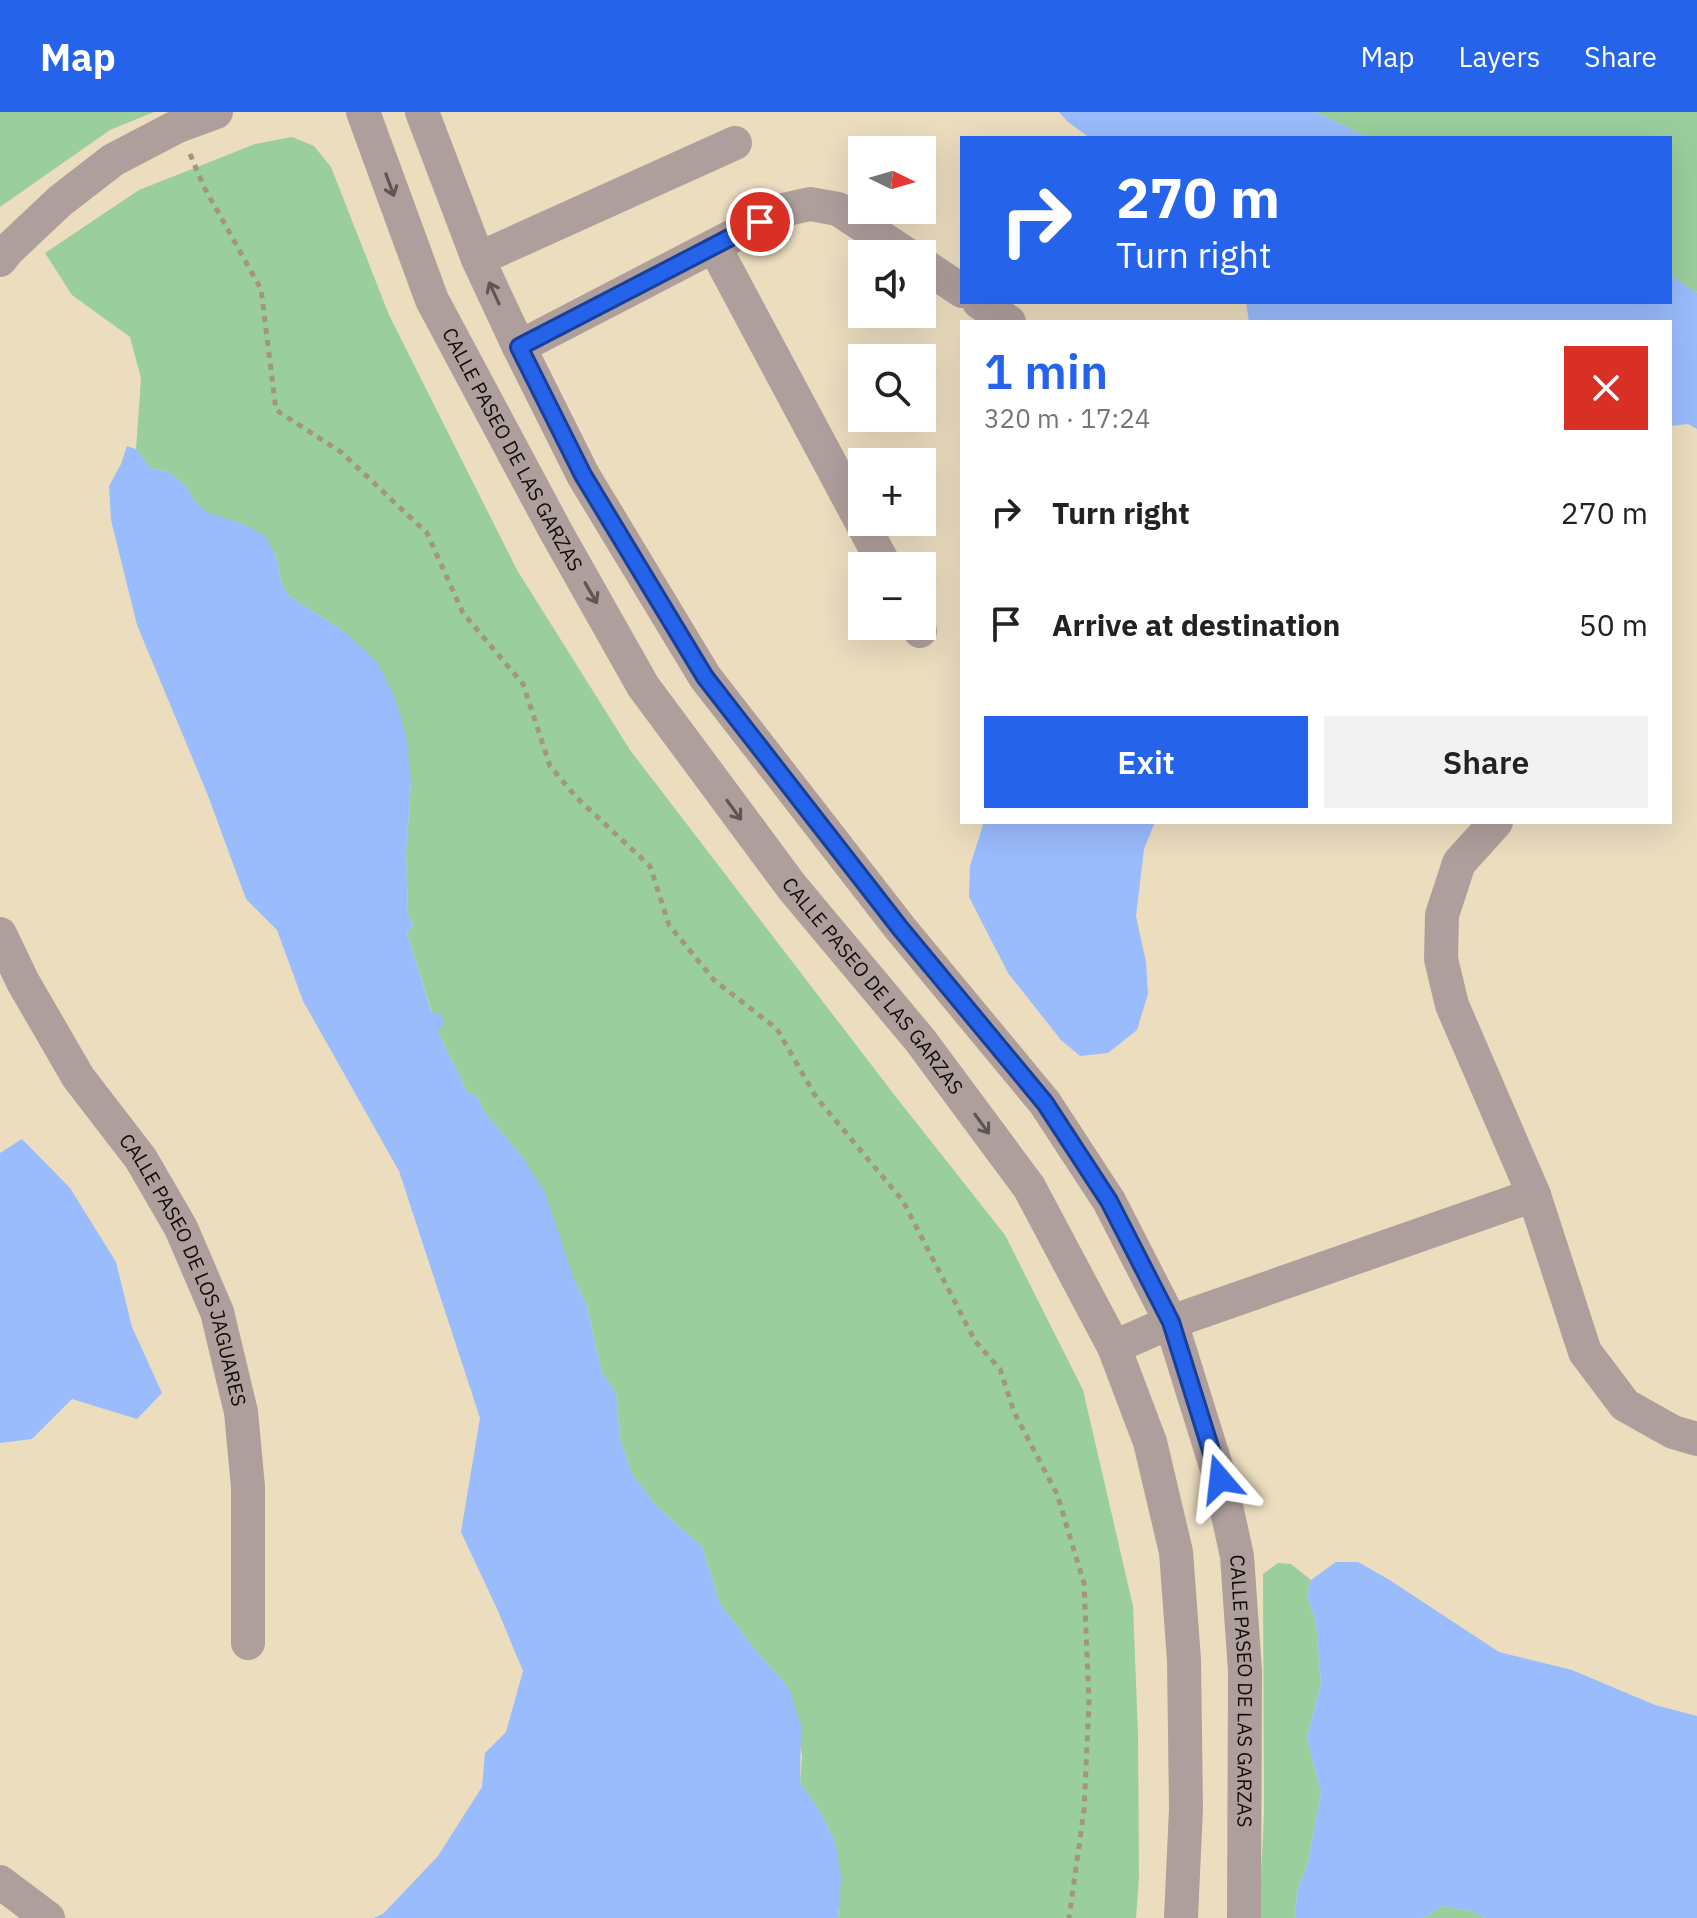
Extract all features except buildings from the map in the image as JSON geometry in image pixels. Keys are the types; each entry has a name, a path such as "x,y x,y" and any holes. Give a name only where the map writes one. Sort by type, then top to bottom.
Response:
{"street":[{"path":"0,260 60,201 113,160 178,126 216,112"},
{"name":"CALLE PASEO DE LAS GARZAS","path":"363,112 432,300 643,686 792,887 920,1040 1029,1187 1114,1347 1150,1442 1176,1552 1184,1660 1186,1793 1181,1918"},
{"name":"CALLE PASEO DE LAS GARZAS","path":"422,112 478,259 583,475 705,677 900,928 1045,1103 1109,1201 1171,1322 1220,1479 1237,1556 1245,1671 1244,1918"},
{"path":"478,259 735,143"},
{"path":"519,347 783,210 810,204 838,209 885,240"},
{"path":"714,246 878,552"},
{"path":"936,273 960,290"},
{"path":"982,304 1006,320"},
{"path":"1494,824 1459,863 1442,915 1441,959 1452,1005 1534,1195 1585,1352 1625,1405 1673,1432 1697,1439"},
{"name":"CALLE PASEO DE LOS JAGUARES","path":"0,934 23,982 78,1077 141,1159 181,1228 217,1312 241,1412 248,1487 248,1643"},
{"path":"1114,1347 1171,1322 1534,1195"},
{"path":"0,1882 48,1918"}],"path":[{"path":"178,126 204,187 261,289 276,410 341,452 427,533 463,613 523,684 550,766 577,798 650,866 669,925 714,980 777,1029 816,1097 903,1201 975,1341 1000,1369 1014,1412 1057,1494 1084,1583 1089,1702 1084,1810 1069,1918"}],"green space":[{"path":"0,112 154,112 110,130 0,207"},
{"path":"1315,112 1697,112 1697,293 1672,276 1672,136 1366,136"},
{"path":"292,137 314,146 331,167 389,315 517,570 630,750 1005,1235 1083,1390 1133,1606 1138,1734 1139,1877 1136,1918 838,1918 836,1844 821,1813 800,1782 802,1756 789,1688 720,1604 702,1546 657,1507 631,1472 620,1439 616,1393 602,1373 586,1302 576,1285 524,1159 483,1110 478,1097 467,1092 438,1032 407,933 413,926 408,914 406,854 411,781 345,632 289,596 282,585 276,556 245,525 206,513 185,485 169,472 150,468 136,449 141,378 130,337 72,295 45,253 139,190 255,144"},
{"path":"1278,1563 1291,1564 1311,1580 1307,1595 1316,1622 1321,1684 1307,1738 1321,1792 1308,1862 1297,1891 1295,1918 1259,1918 1264,1814 1263,1574"},
{"path":"1443,1906 1471,1911 1485,1918 1423,1918"}],"water":[{"path":"1059,112 1315,112 1366,136 1087,136"},
{"path":"1672,276 1697,293 1697,429 1688,424 1672,426 1672,320 1249,320 1246,304 1672,304"},
{"path":"127,446 136,449 150,468 169,472 185,485 206,512 245,525 266,537 276,556 282,585 289,596 345,632 377,662 394,695 406,735 411,781 406,854 408,913 413,926 407,933 432,1014 441,1014 444,1024 438,1032 467,1092 478,1097 483,1110 524,1159 545,1193 576,1285 586,1302 602,1373 616,1393 620,1439 631,1472 657,1507 702,1546 720,1604 789,1688 801,1726 800,1782 821,1813 836,1844 841,1878 838,1918 373,1918 383,1914 438,1856 482,1787 485,1753 506,1732 523,1671 461,1532 480,1418 399,1171 303,1001 277,930 246,899 207,793 137,625 111,520 109,486"},
{"path":"983,824 1154,824 1144,849 1136,916 1146,962 1148,994 1137,1030 1108,1053 1080,1056 1061,1040 1008,973 969,897 970,866"},
{"path":"22,1139 70,1188 116,1262 132,1327 162,1393 137,1419 72,1399 32,1439 0,1443 0,1153"},
{"path":"1336,1562 1358,1562 1499,1652 1572,1670 1655,1705 1697,1716 1697,1918 1485,1918 1471,1911 1443,1906 1423,1918 1295,1918 1297,1891 1308,1862 1321,1792 1307,1738 1321,1684 1316,1622 1307,1595 1311,1580"}],"route":[{"path":"760,222 519,347 583,475 705,677 900,928 1045,1103 1109,1201 1171,1322 1220,1479"}]}
